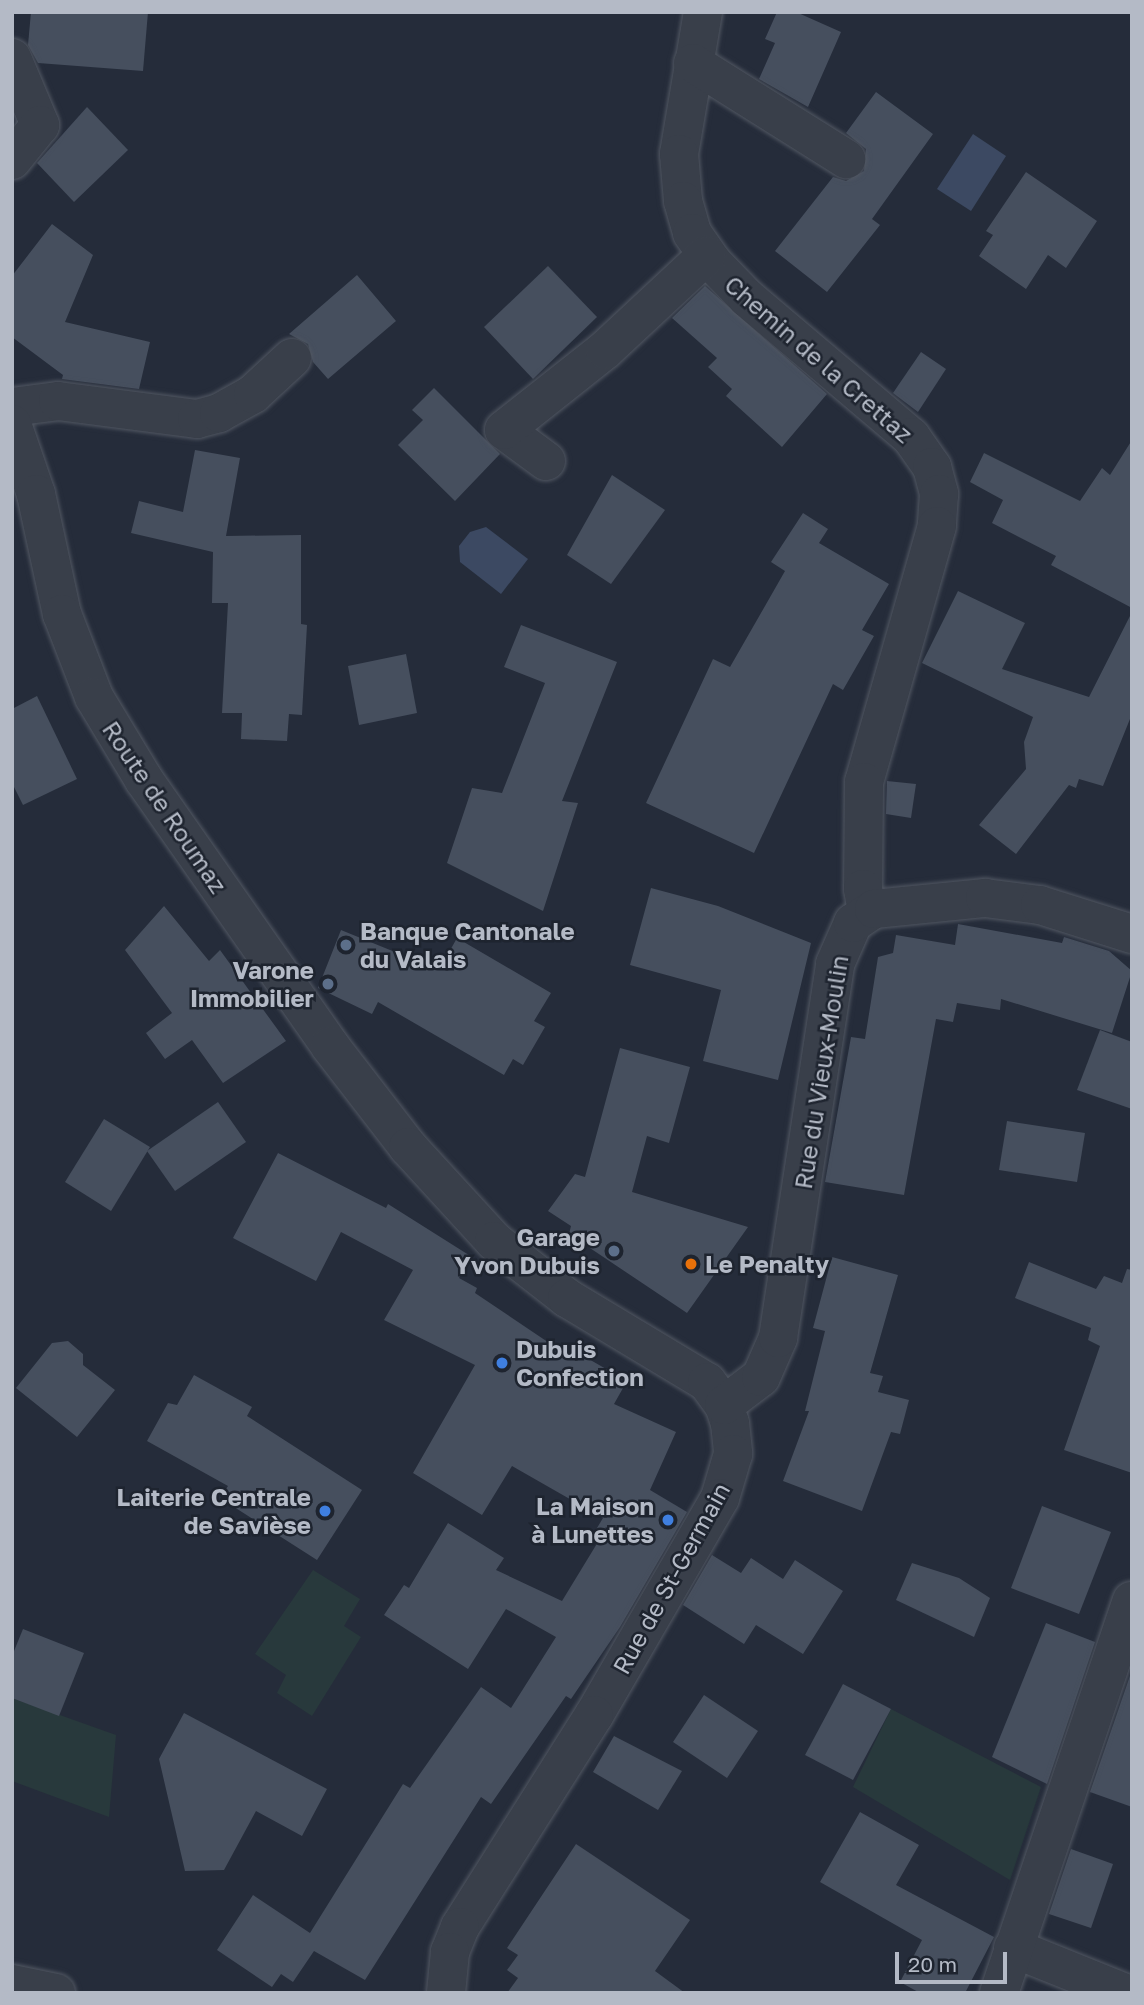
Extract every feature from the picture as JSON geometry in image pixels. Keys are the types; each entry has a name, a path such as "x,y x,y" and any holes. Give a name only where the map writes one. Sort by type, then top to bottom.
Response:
{"street":[{"name":"Chemin de la Crettaz","path":"703,12 680,138 679,175 687,218 707,255 747,298 911,437 932,467 939,494 937,526 864,782 863,889 867,912"},
{"path":"12,58 40,125 12,160"},
{"path":"693,63 846,159"},
{"path":"546,461 504,430 605,351 707,255"},
{"path":"12,407 58,401 197,419 239,403 292,358"},
{"name":"Route de Roumaz","path":"12,424 36,494 77,661 105,718 284,982 408,1147 452,1200 528,1270 688,1368 724,1405"},
{"path":"867,912 915,902 985,898 1040,905 1132,934"},
{"name":"Rue du Vieux-Moulin","path":"724,1405 761,1377 778,1338 835,964 849,928 867,912"},
{"name":"Rue de St-Germain","path":"446,1993 450,1952 460,1927 594,1714 720,1498 733,1454 724,1405"},
{"path":"999,1993 1132,1601"},
{"path":"1013,1948 1125,1993"},
{"path":"12,1984 56,1993"}],"shaded area":[{"path":"313,1570 360,1599 344,1626 361,1637 312,1716 277,1693 286,1675 255,1654"},
{"path":"12,1698 116,1735 109,1817 12,1781"},
{"path":"891,1709 1041,1787 1010,1880 853,1787"}],"water":[{"path":"973,134 1006,156 971,211 937,189"},
{"path":"486,527 528,559 501,594 460,562 459,546 470,532"}],"building":[{"path":"31,12 148,12 143,71 38,63 28,45"},
{"path":"777,12 796,12 841,32 808,107 759,79 775,43 765,39"},
{"path":"876,92 933,134 872,219 880,225 827,292 775,251 833,177 846,181 864,171 866,149 846,133"},
{"path":"87,107 128,150 74,202 37,163"},
{"path":"1026,172 1097,221 1066,268 1048,255 1026,289 979,256 993,235 986,231"},
{"path":"52,224 93,255 65,322 150,342 139,389 62,379 63,375 12,337 12,276"},
{"path":"548,266 597,317 533,379 484,327"},
{"path":"357,275 396,321 328,379 313,362 308,344 289,334"},
{"path":"705,286 827,394 782,447 726,396 732,389 708,367 717,358 672,318"},
{"path":"921,352 946,369 918,412 893,393"},
{"path":"434,388 500,454 455,501 398,445 423,420 412,410"},
{"path":"1132,440 1132,608 1051,565 1056,556 992,523 1003,500 970,482 984,453 1080,501 1102,468 1110,475"},
{"path":"195,450 240,458 226,536 301,535 301,624 307,625 302,715 289,714 287,741 241,739 242,713 222,713 228,603 212,603 213,552 131,533 139,501 183,512"},
{"path":"612,475 665,510 611,584 567,555"},
{"path":"803,513 828,529 819,543 889,584 862,630 874,636 843,690 833,684 754,853 646,803 713,659 730,667 785,571 771,562"},
{"path":"958,591 1025,623 1002,669 1089,697 1132,612 1132,714 1103,786 1079,779 1076,788 1069,785 1016,854 979,825 1026,769 1024,742 1033,717 922,663"},
{"path":"521,625 617,662 562,801 578,803 543,911 447,863 472,788 502,793 545,683 504,667"},
{"path":"406,654 417,713 359,725 348,666"},
{"path":"37,696 77,779 23,805 12,783 12,709"},
{"path":"887,781 916,784 911,818 886,814"},
{"path":"651,888 718,906 811,943 778,1080 703,1061 721,990 630,965"},
{"path":"164,906 209,961 220,950 286,1041 223,1083 192,1040 165,1059 146,1033 172,1013 125,950"},
{"path":"958,924 1062,943 1064,937 1109,951 1132,971 1112,1033 1001,999 1000,1010 957,1003 953,1022 936,1019 904,1195 825,1182 851,1037 865,1039 878,957 893,953 896,935 955,945"},
{"path":"341,930 439,970 457,938 551,993 534,1021 545,1027 523,1065 513,1059 504,1075 378,1002 372,1014 318,988"},
{"path":"1100,1030 1132,1042 1132,1109 1077,1090"},
{"path":"620,1048 690,1067 669,1143 647,1136 632,1192 748,1227 687,1313 569,1234 571,1226 548,1211 575,1174 585,1177"},
{"path":"218,1102 246,1142 175,1191 147,1151"},
{"path":"104,1119 150,1147 111,1211 65,1182"},
{"path":"1007,1121 1085,1133 1077,1182 999,1170"},
{"path":"278,1153 386,1208 388,1204 472,1257 459,1278 477,1288 475,1293 576,1361 580,1354 627,1381 614,1404 676,1432 650,1490 687,1512 620,1627 571,1699 566,1696 491,1804 481,1797 365,1980 314,1951 293,1982 281,1974 272,1987 217,1950 253,1895 310,1933 403,1784 410,1788 481,1687 511,1708 556,1637 506,1609 468,1669 384,1615 404,1585 409,1588 448,1523 504,1558 496,1570 562,1601 601,1537 594,1533 603,1518 512,1466 482,1515 413,1473 475,1365 384,1320 413,1270 341,1232 316,1281 233,1238"},
{"path":"832,1257 898,1275 870,1373 883,1376 878,1392 909,1400 900,1434 891,1432 862,1511 783,1481 809,1411 805,1411 825,1331 813,1328"},
{"path":"1029,1262 1096,1289 1104,1276 1122,1283 1127,1269 1132,1270 1132,1473 1064,1450 1100,1346 1088,1340 1091,1328 1015,1298"},
{"path":"68,1341 83,1354 83,1365 115,1390 77,1437 16,1388 52,1343"},
{"path":"194,1375 252,1407 247,1416 362,1490 317,1560 220,1498 228,1486 147,1441 168,1403 177,1405"},
{"path":"1042,1506 1111,1532 1079,1614 1011,1588"},
{"path":"712,1555 741,1573 751,1558 783,1579 795,1560 843,1591 803,1654 756,1625 744,1644 683,1605"},
{"path":"912,1563 959,1578 990,1598 974,1637 896,1600"},
{"path":"1046,1623 1095,1642 1047,1784 992,1757"},
{"path":"23,1629 84,1653 59,1716 12,1698 12,1656"},
{"path":"1132,1670 1132,1807 1090,1792"},
{"path":"843,1684 891,1709 853,1780 805,1755"},
{"path":"704,1695 758,1731 727,1778 673,1742"},
{"path":"184,1713 327,1789 302,1836 256,1811 224,1870 185,1871 159,1759"},
{"path":"614,1736 682,1771 658,1810 593,1772"},
{"path":"860,1812 919,1845 896,1885 994,1937 965,1993 920,1993 900,1982 922,1940 820,1882"},
{"path":"576,1844 690,1920 655,1971 685,1993 507,1993 518,1978 507,1970 518,1955 507,1948"},
{"path":"1071,1849 1113,1864 1091,1928 1049,1914"}],"place":[{"name":"Banque Cantonale du Valais","path":"346,945"},
{"name":"Varone Immobilier","path":"328,984"},
{"name":"Garage Yvon Dubuis","path":"614,1251"},
{"name":"Le Penalty","path":"691,1264"},
{"name":"Dubuis Confection","path":"502,1363"},
{"name":"Laiterie Centrale de Savièse","path":"325,1511"},
{"name":"La Maison à Lunettes","path":"668,1520"}]}
